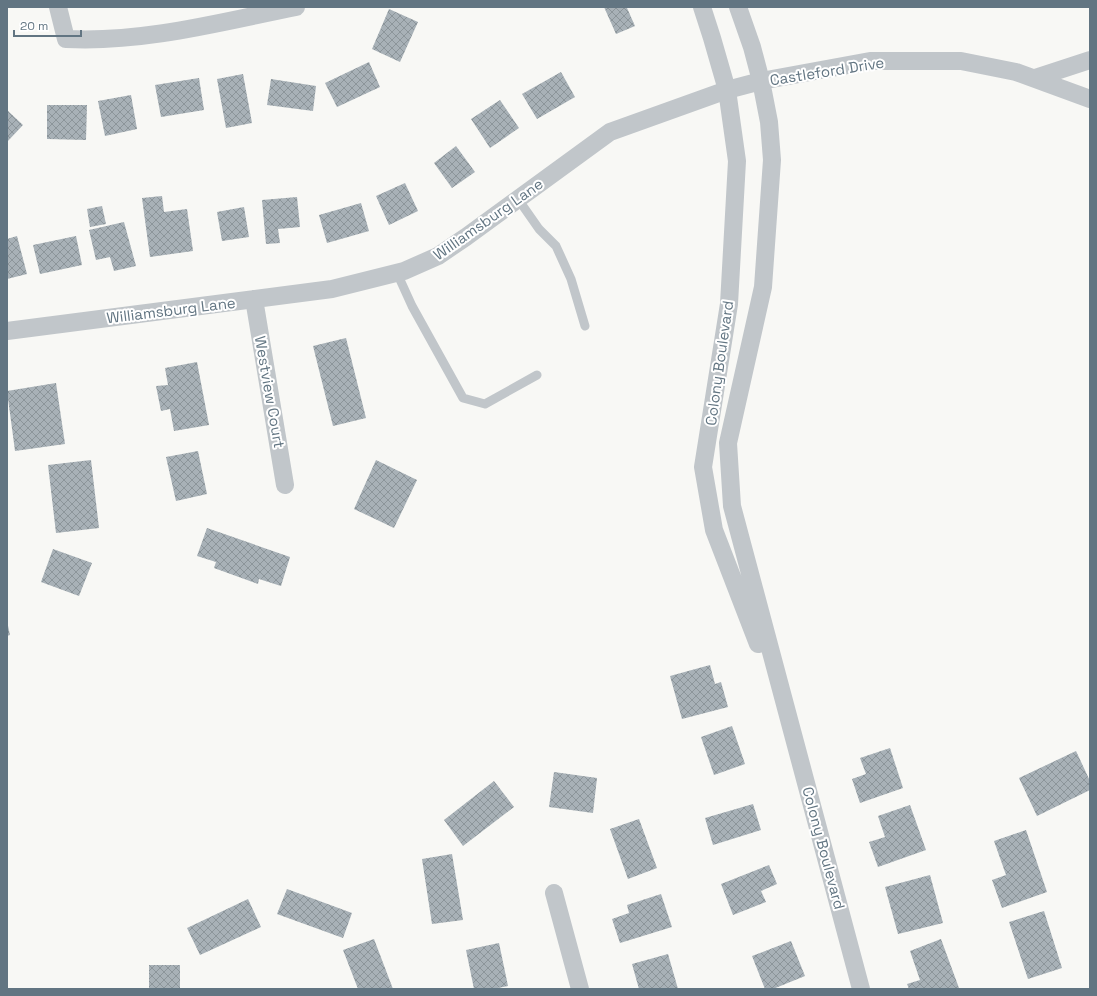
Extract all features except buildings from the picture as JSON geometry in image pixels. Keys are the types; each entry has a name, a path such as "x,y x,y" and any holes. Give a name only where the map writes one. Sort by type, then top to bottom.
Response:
{"street":[{"path":"58,7 66,39 88,40 158,35 296,7"},
{"name":"Colony Boulevard","path":"702,7 727,90 737,161 729,304 703,467 714,530 766,664 786,708"},
{"name":"Colony Boulevard","path":"738,7 752,47 761,81 769,122 772,160 763,287 728,443 732,506 861,989"},
{"path":"1035,78 1090,60"},
{"name":"Castleford Drive","path":"761,81 870,61 961,61 1016,72 1090,98"},
{"name":"Williamsburg Lane","path":"7,331 332,289 397,273 438,256 610,132 727,90 761,81"},
{"name":"Westview Court","path":"254,299 286,485"},
{"path":"554,893 580,989"}],"lane":[{"path":"518,199 539,229 556,246 571,279 585,326"},
{"path":"397,273 412,306 463,398 485,404 537,375"}]}
